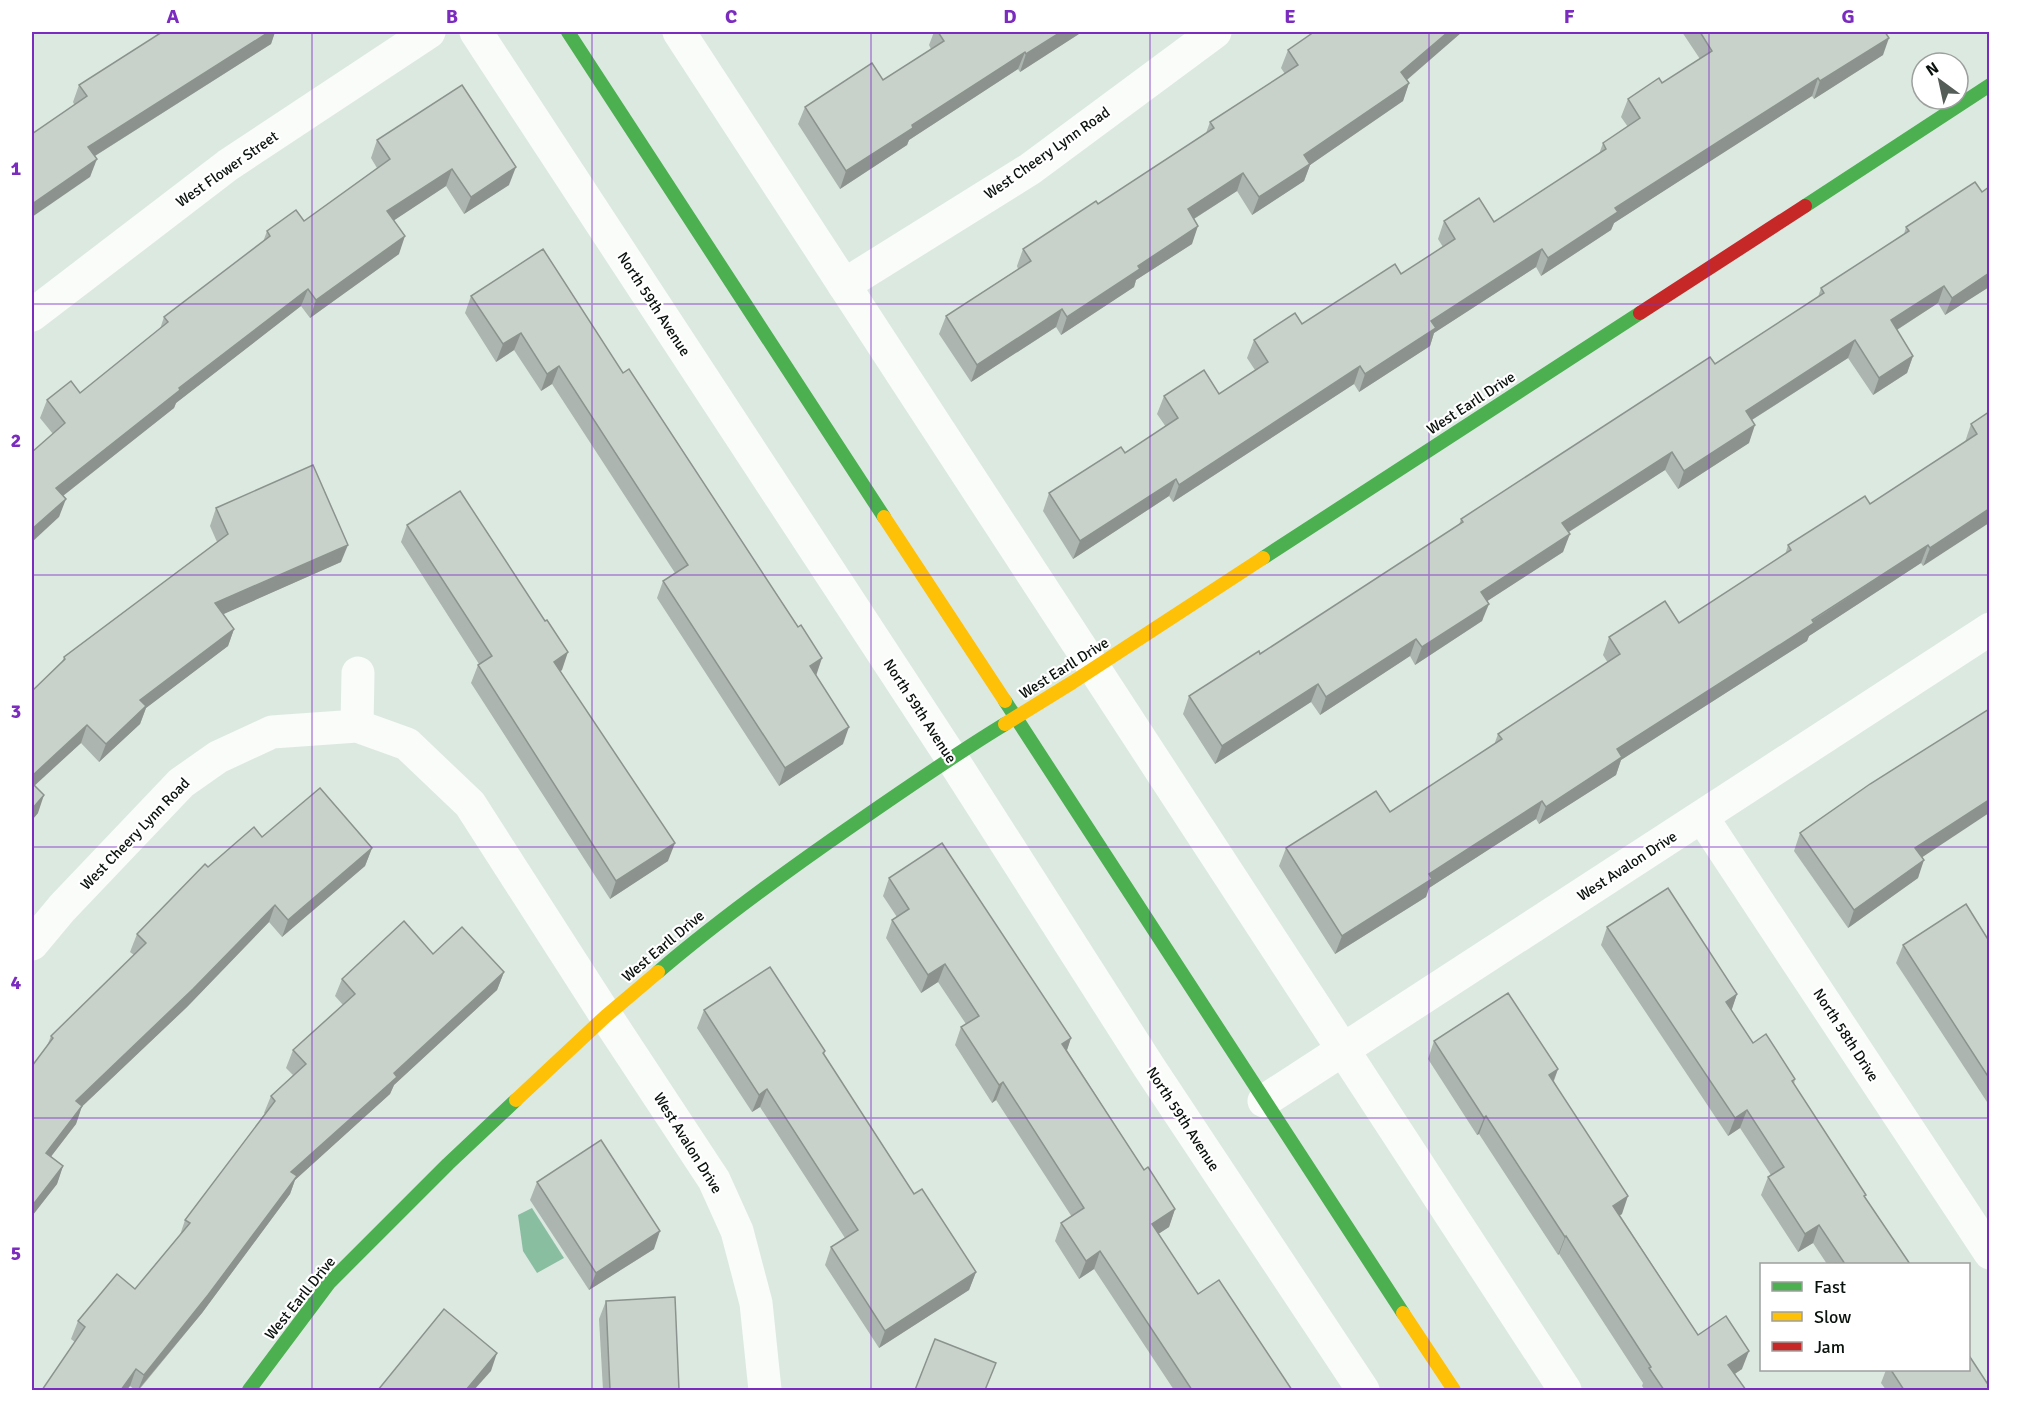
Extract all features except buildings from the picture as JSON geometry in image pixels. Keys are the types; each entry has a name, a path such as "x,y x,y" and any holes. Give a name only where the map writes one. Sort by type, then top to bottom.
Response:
{"street":[{"name":"West Flower Street","path":"32,315 228,165 429,32"},
{"name":"North 59th Avenue","path":"476,32 951,758 1143,1058 1363,1390"},
{"path":"568,32 1454,1390"},
{"path":"679,32 1564,1390"},
{"name":"West Cheery Lynn Road","path":"844,285 1030,170 1215,32"},
{"name":"West Earll Drive","path":"249,1390 329,1283 448,1164 606,1016 707,930 789,869 951,758 1094,669 1989,85"},
{"name":"West Avalon Drive","path":"1264,1101 1989,629"},
{"path":"357,726 358,673"},
{"name":"West Cheery Lynn Road","path":"32,944 62,908 181,783 218,757 272,732 357,726 407,744 470,804 606,1016"},
{"name":"North 58th Drive","path":"1702,817 1989,1253"},
{"name":"West Avalon Drive","path":"606,1016 714,1180 737,1231 756,1303 770,1389"}],"shaded area":[{"path":"532,1208 564,1258 537,1273 523,1251 518,1215"}],"traffic: fast":[{"path":"568,32 884,517"},
{"path":"1805,206 1990,85"},
{"path":"1263,558 1640,313"},
{"path":"1005,701 1403,1313"},
{"path":"658,972 730,914 805,859 930,772 1005,724"},
{"path":"249,1390 329,1283 448,1164 516,1100"}],"traffic: slow":[{"path":"884,517 1005,701"},
{"path":"1005,724 1263,558"},
{"path":"516,1100 606,1016 658,972"},
{"path":"1403,1313 1454,1390"}],"traffic: jam":[{"path":"1640,313 1805,206"}]}
